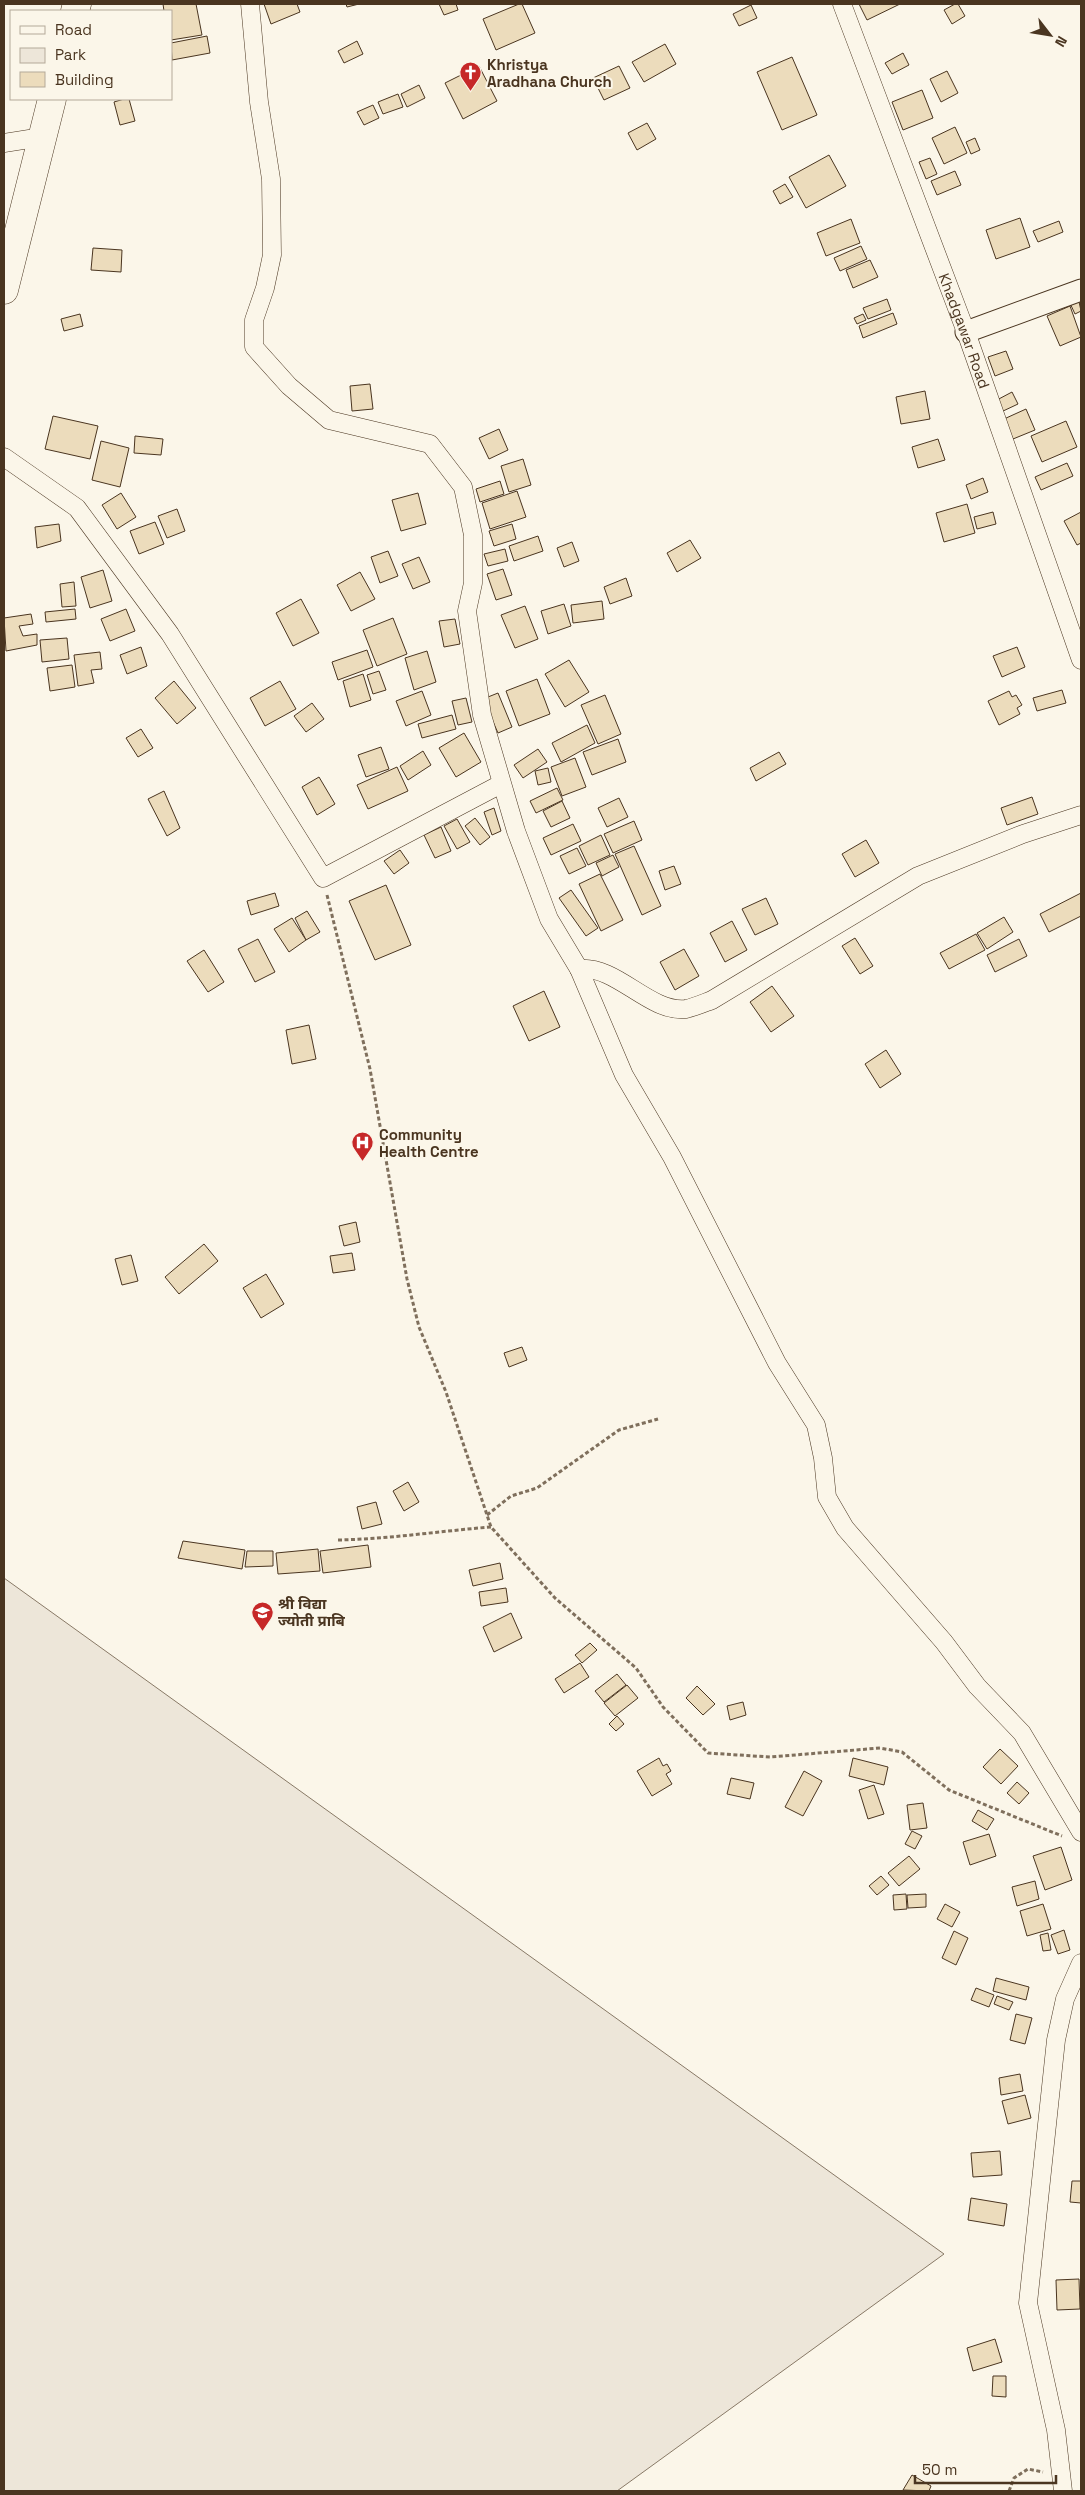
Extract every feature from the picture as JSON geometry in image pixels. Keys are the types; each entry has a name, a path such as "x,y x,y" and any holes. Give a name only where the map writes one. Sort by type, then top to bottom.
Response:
{"highway":[{"path":"4,290 52,100"}],"street":[{"path":"250,4 259,102 271,179 272,254 266,288 254,320 254,346 289,386 329,420 430,444 463,487 473,535 473,583 467,611 482,715 516,831 550,919 579,969 624,1075 672,1158 778,1363 816,1425 828,1497 845,1528 944,1642 977,1686 1022,1733 1073,1835"},
{"name":"Khadgawar Road","path":"842,4 966,332 1081,660"},
{"path":"4,143 42,137"},
{"path":"966,332 1081,290"},
{"path":"4,457 77,508 170,634 323,878 501,784"},
{"path":"579,969 588,968 612,977 668,1007 686,1009 712,1000 918,876 1024,834 1081,815"},
{"path":"1062,2483 1056,2430 1028,2303 1056,2040 1065,1999 1081,1963"}],"path":[{"path":"323,878 370,1069 407,1279 419,1327 446,1392 491,1528 555,1598 636,1668 663,1707 708,1753 770,1757 880,1748 902,1752 949,1790 1073,1835"},
{"path":"487,1515 511,1496 537,1488 619,1430 658,1419"},
{"path":"338,1540 385,1539 431,1532 491,1528"},
{"path":"1009,2491 1014,2478 1028,2469 1062,2483"}],"green space":[{"path":"4,1578 944,2254 617,2491 4,2491"}],"building":[{"path":"163,4 196,4 202,35 172,40 172,10 164,10"},
{"path":"264,4 297,4 300,12 271,24"},
{"path":"346,4 359,4 347,7"},
{"path":"439,4 456,4 458,10 444,15"},
{"path":"522,4 535,33 496,50 483,19"},
{"path":"859,4 900,4 867,20"},
{"path":"958,4 965,16 952,24 944,10"},
{"path":"751,5 757,18 739,26 733,14"},
{"path":"207,36 210,53 172,60 172,43"},
{"path":"357,41 363,54 344,63 338,51"},
{"path":"665,44 676,64 644,82 632,62"},
{"path":"903,53 909,65 892,74 885,63"},
{"path":"792,57 817,115 782,130 757,72"},
{"name":"Khristya Aradhana Church","path":"479,66 497,101 463,119 445,83"},
{"path":"619,66 630,88 604,100 593,78"},
{"path":"947,71 958,93 941,102 930,79"},
{"path":"419,85 425,98 407,107 401,94"},
{"path":"922,90 933,118 903,130 892,102"},
{"path":"398,94 403,107 383,114 378,102"},
{"path":"129,100 135,121 120,125 114,102"},
{"path":"373,105 379,118 364,125 357,112"},
{"path":"647,123 656,139 637,150 628,133"},
{"path":"955,127 967,153 944,164 932,138"},
{"path":"975,138 980,150 971,154 966,142"},
{"path":"829,155 846,186 806,208 789,177"},
{"path":"930,158 937,174 926,179 919,162"},
{"path":"955,171 961,185 937,195 931,181"},
{"path":"785,184 793,197 780,204 773,191"},
{"path":"1020,218 1030,247 996,259 986,230"},
{"path":"851,219 860,243 826,256 817,233"},
{"path":"1059,221 1063,232 1038,242 1033,231"},
{"path":"861,246 867,259 840,271 834,258"},
{"path":"93,248 122,250 121,272 91,270"},
{"path":"870,260 878,277 853,288 846,270"},
{"path":"1078,297 1081,311 1075,314 1069,301"},
{"path":"887,299 891,310 868,319 863,308"},
{"path":"1070,306 1081,337 1060,346 1047,316"},
{"path":"893,313 897,324 863,338 859,326"},
{"path":"80,314 83,326 64,331 61,319"},
{"path":"863,314 866,320 857,324 854,318"},
{"path":"1006,351 1013,369 995,376 988,357"},
{"path":"370,384 373,409 352,411 350,386"},
{"path":"925,391 930,419 901,424 896,397"},
{"path":"1012,392 1018,404 1001,412 995,401"},
{"path":"1026,409 1035,430 1013,439 1004,419"},
{"path":"53,416 98,426 90,459 45,449"},
{"path":"1066,421 1077,447 1042,462 1031,436"},
{"path":"499,429 508,450 489,459 479,438"},
{"path":"135,436 163,439 161,455 134,453"},
{"path":"938,439 945,460 918,468 912,447"},
{"path":"101,441 129,448 120,487 92,480"},
{"path":"523,459 531,485 509,492 501,466"},
{"path":"1067,463 1073,476 1041,490 1035,477"},
{"path":"983,478 988,492 971,499 966,485"},
{"path":"500,481 504,494 480,502 476,489"},
{"path":"517,491 526,517 490,529 482,503"},
{"path":"121,493 136,517 117,529 102,505"},
{"path":"418,493 426,524 401,531 392,500"},
{"path":"967,504 975,533 944,542 936,513"},
{"path":"177,509 185,531 167,538 158,516"},
{"path":"993,512 996,524 977,529 974,517"},
{"path":"1081,512 1081,543 1077,545 1064,521"},
{"path":"155,522 164,544 139,554 130,531"},
{"path":"59,524 61,541 37,548 35,527"},
{"path":"512,524 516,539 494,546 489,531"},
{"path":"538,536 543,551 514,561 509,546"},
{"path":"690,540 701,558 677,572 667,553"},
{"path":"572,542 579,561 564,567 557,548"},
{"path":"505,549 508,561 488,566 484,554"},
{"path":"388,551 398,576 380,583 371,557"},
{"path":"419,557 430,582 413,589 402,564"},
{"path":"503,569 512,595 496,600 487,574"},
{"path":"103,570 112,601 90,608 81,577"},
{"path":"360,572 375,599 351,611 337,585"},
{"path":"626,578 632,596 610,604 604,587"},
{"path":"74,582 76,606 62,607 60,584"},
{"path":"301,599 319,633 293,646 276,613"},
{"path":"602,601 604,619 573,623 571,605"},
{"path":"564,604 571,626 548,634 541,611"},
{"path":"525,606 538,639 515,648 501,615"},
{"path":"75,609 76,619 46,622 45,612"},
{"path":"126,609 135,631 110,641 101,619"},
{"path":"31,614 33,624 19,626 23,636 37,634 37,645 6,651 4,618"},
{"path":"393,618 407,654 377,666 363,630"},
{"path":"455,619 460,644 444,647 439,621"},
{"path":"67,638 69,659 42,662 40,640"},
{"path":"141,647 147,666 127,674 120,655"},
{"path":"1017,647 1025,667 1002,677 993,656"},
{"path":"367,650 373,667 338,680 332,662"},
{"path":"427,651 436,682 414,690 405,658"},
{"path":"100,652 102,669 91,670 94,683 78,686 74,655"},
{"path":"569,660 589,692 565,707 545,674"},
{"path":"72,665 75,687 50,691 47,668"},
{"path":"379,671 386,690 373,694 367,675"},
{"path":"363,674 371,700 350,707 343,681"},
{"path":"537,679 550,714 519,726 506,691"},
{"path":"174,681 196,708 177,724 155,698"},
{"path":"280,681 296,709 265,726 250,698"},
{"path":"1062,690 1066,703 1037,711 1033,698"},
{"path":"422,691 431,715 406,726 396,701"},
{"path":"1009,691 1012,697 1016,695 1022,705 1017,708 1020,714 999,725 988,701"},
{"path":"498,693 512,727 498,733 483,699"},
{"path":"605,695 621,734 598,744 581,705"},
{"path":"466,698 472,722 458,725 452,701"},
{"path":"312,703 324,719 306,732 294,716"},
{"path":"452,715 456,729 422,738 418,724"},
{"path":"587,725 595,743 561,762 552,743"},
{"path":"141,729 153,748 138,757 126,738"},
{"path":"464,733 481,762 456,777 439,748"},
{"path":"618,739 626,762 592,775 583,752"},
{"path":"381,747 389,769 366,777 358,755"},
{"path":"538,749 547,762 523,778 514,765"},
{"path":"423,751 431,765 408,780 400,766"},
{"path":"779,752 786,764 756,781 750,768"},
{"path":"575,758 586,787 562,796 551,767"},
{"path":"397,767 408,791 368,809 357,785"},
{"path":"548,768 551,782 538,785 535,771"},
{"path":"319,777 335,804 317,815 302,787"},
{"path":"557,788 563,800 536,813 530,801"},
{"path":"164,791 180,828 167,836 148,799"},
{"path":"1032,797 1038,814 1007,825 1001,808"},
{"path":"619,798 628,817 607,827 598,808"},
{"path":"562,801 570,818 551,827 543,811"},
{"path":"494,808 501,831 492,835 484,812"},
{"path":"475,818 490,837 480,845 465,826"},
{"path":"457,819 470,842 457,849 444,826"},
{"path":"634,821 642,840 613,853 604,834"},
{"path":"573,824 581,841 551,855 543,838"},
{"path":"441,827 451,851 435,858 424,835"},
{"path":"601,835 610,855 588,865 579,846"},
{"path":"866,840 879,863 855,877 842,854"},
{"path":"634,846 661,906 642,915 615,854"},
{"path":"577,848 586,866 569,874 560,856"},
{"path":"400,850 409,863 394,874 384,861"},
{"path":"613,855 619,867 602,876 596,863"},
{"path":"674,866 681,884 665,890 659,871"},
{"path":"600,874 623,920 601,931 579,884"},
{"path":"386,885 411,945 375,960 349,901"},
{"path":"571,890 598,928 586,936 559,898"},
{"path":"275,893 279,906 251,915 247,901"},
{"path":"1081,893 1081,916 1049,932 1040,914"},
{"path":"766,898 778,924 755,935 742,909"},
{"path":"307,911 320,932 306,940 295,918"},
{"path":"1004,917 1013,932 987,949 977,933"},
{"path":"292,918 306,940 289,952 274,929"},
{"path":"732,921 747,950 725,962 710,933"},
{"path":"976,934 985,950 949,969 940,953"},
{"path":"855,938 873,966 860,974 842,946"},
{"path":"258,939 275,972 255,982 238,949"},
{"path":"1019,939 1027,956 995,972 987,955"},
{"path":"684,949 699,976 675,990 660,962"},
{"path":"204,950 224,982 208,992 187,961"},
{"path":"772,986 794,1016 771,1032 750,1002"},
{"path":"544,991 560,1027 529,1041 513,1006"},
{"path":"309,1025 316,1059 292,1064 286,1030"},
{"path":"886,1050 901,1074 880,1088 865,1064"},
{"path":"356,1222 360,1242 344,1246 339,1226"},
{"path":"204,1244 218,1261 179,1294 165,1277"},
{"path":"352,1253 355,1270 333,1273 330,1256"},
{"path":"131,1255 138,1281 122,1285 115,1259"},
{"path":"266,1274 284,1304 261,1318 243,1288"},
{"path":"522,1347 527,1360 509,1367 504,1353"},
{"path":"408,1482 419,1502 404,1511 393,1491"},
{"path":"376,1502 382,1524 362,1529 357,1507"},
{"path":"183,1541 245,1550 242,1569 178,1558"},
{"path":"368,1545 371,1567 323,1573 320,1551"},
{"path":"318,1549 320,1571 278,1574 276,1553"},
{"path":"247,1551 273,1551 273,1566 245,1567"},
{"path":"500,1563 503,1579 473,1586 469,1570"},
{"path":"506,1588 508,1602 481,1606 479,1592"},
{"path":"511,1613 522,1638 494,1652 483,1627"},
{"path":"590,1643 597,1650 582,1663 575,1655"},
{"path":"580,1663 589,1677 564,1693 555,1679"},
{"path":"617,1674 626,1685 604,1702 595,1691"},
{"path":"627,1685 638,1698 615,1716 604,1703"},
{"path":"697,1686 715,1704 703,1715 686,1698"},
{"path":"743,1702 746,1715 730,1720 727,1706"},
{"path":"617,1716 624,1724 616,1731 609,1724"},
{"path":"1000,1749 1018,1766 1001,1784 983,1767"},
{"path":"659,1758 663,1766 667,1764 671,1771 666,1774 672,1784 652,1796 637,1771"},
{"path":"853,1758 888,1767 884,1785 849,1776"},
{"path":"804,1771 822,1781 803,1816 785,1807"},
{"path":"731,1778 754,1783 750,1799 727,1794"},
{"path":"1017,1782 1029,1793 1019,1804 1007,1793"},
{"path":"874,1785 884,1814 868,1819 859,1790"},
{"path":"923,1803 927,1828 910,1830 907,1805"},
{"path":"978,1810 994,1819 987,1830 972,1821"},
{"path":"912,1831 922,1836 915,1849 905,1844"},
{"path":"989,1834 996,1856 970,1865 963,1842"},
{"path":"1061,1847 1072,1880 1045,1890 1033,1856"},
{"path":"909,1856 920,1869 899,1886 888,1873"},
{"path":"881,1876 889,1885 877,1895 869,1886"},
{"path":"1035,1881 1039,1899 1017,1906 1012,1887"},
{"path":"906,1894 907,1909 894,1910 893,1895"},
{"path":"926,1894 926,1907 908,1908 907,1895"},
{"path":"945,1904 960,1912 952,1927 937,1919"},
{"path":"1043,1904 1051,1929 1027,1936 1020,1911"},
{"path":"1064,1930 1070,1950 1058,1954 1051,1935"},
{"path":"954,1931 968,1938 956,1965 942,1958"},
{"path":"1048,1933 1051,1950 1043,1951 1040,1935"},
{"path":"996,1978 1029,1987 1026,2000 993,1991"},
{"path":"976,1988 994,1995 989,2007 971,2000"},
{"path":"997,1996 1013,2002 1009,2010 994,2004"},
{"path":"1016,2014 1032,2018 1025,2044 1010,2040"},
{"path":"1020,2074 1023,2091 1001,2095 999,2078"},
{"path":"1025,2095 1031,2118 1008,2124 1002,2101"},
{"path":"1000,2151 1002,2175 973,2177 971,2153"},
{"path":"1072,2181 1081,2181 1081,2203 1070,2202"},
{"path":"971,2198 1007,2204 1004,2226 968,2220"},
{"path":"1079,2279 1080,2309 1057,2310 1056,2280"},
{"path":"995,2339 1002,2362 973,2371 967,2348"},
{"path":"993,2376 1006,2376 1006,2397 992,2396"},
{"path":"912,2475 931,2486 929,2491 903,2490"}],"place":[{"name":"Khristya Aradhana Church","path":"471,92"},
{"name":"Community Health Centre","path":"363,1162"},
{"name":"श्री विद्या ज्योती प्राबि","path":"262,1631"}]}
